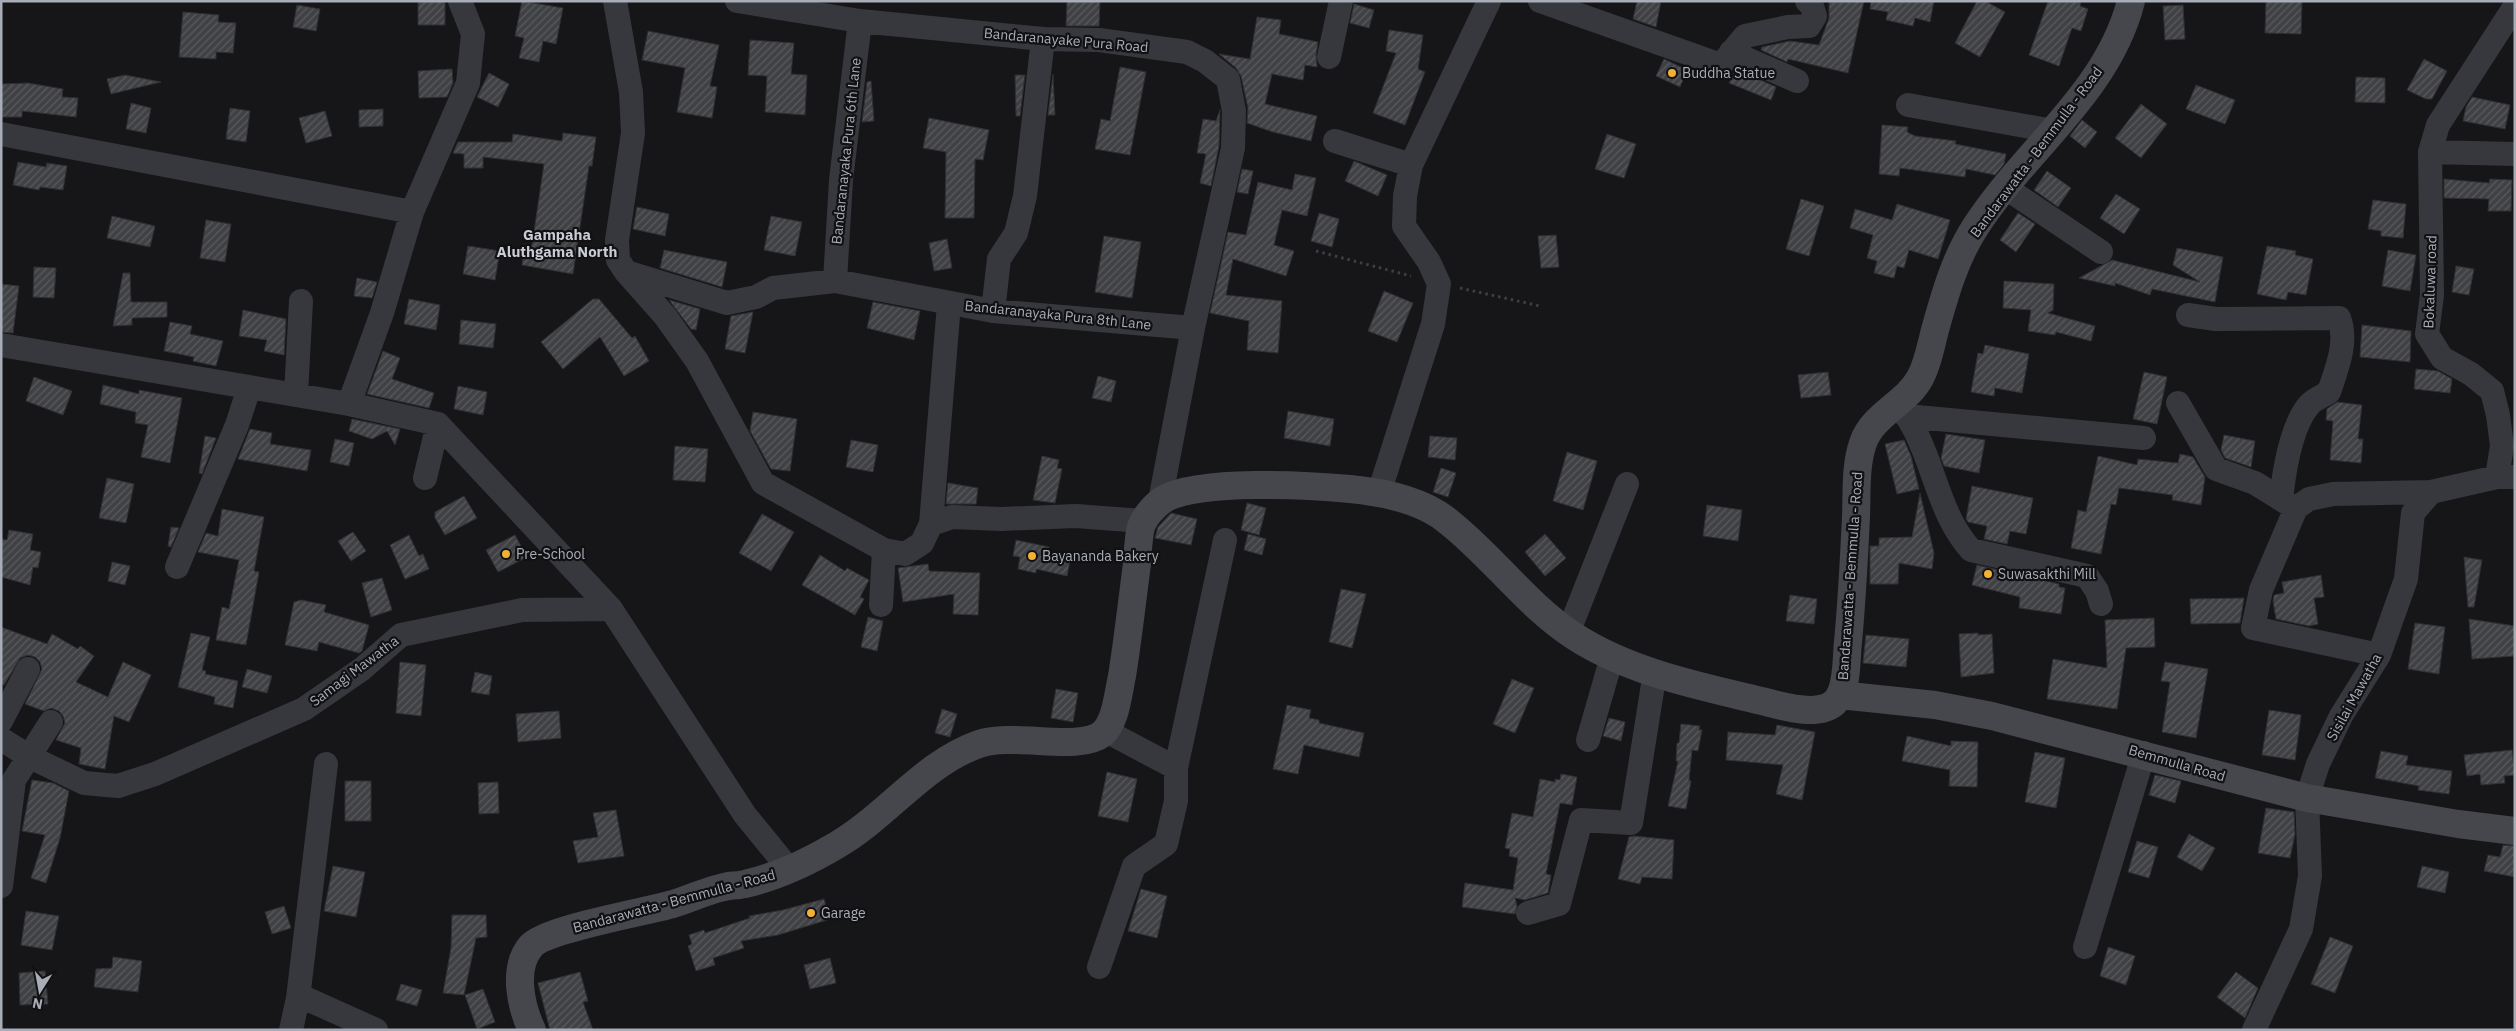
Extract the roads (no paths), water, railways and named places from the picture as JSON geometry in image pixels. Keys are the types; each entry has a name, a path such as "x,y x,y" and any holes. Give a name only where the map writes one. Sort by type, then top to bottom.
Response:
{"street":[{"path":"349,404 382,313 412,212 468,83 473,34 460,1"},
{"path":"615,1 631,92 633,133 617,240 618,260 626,272 665,316 697,361 763,483 884,550 905,554 922,543 931,524 949,304"},
{"name":"Bandaranayake Pura Road","path":"737,1 860,21 1043,39 1099,40 1186,52 1205,61 1228,79 1234,111 1233,148 1193,328 1160,501"},
{"path":"1329,57 1341,1"},
{"path":"1380,493 1433,324 1439,284 1429,262 1404,226 1405,196 1411,165 1489,1"},
{"path":"1540,1 1721,64 1745,36 1788,27 1809,26 1815,16 1812,6 1807,1"},
{"name":"Bandarawatta - Bemmulla - Road","path":"1142,521 1160,501 1185,492 1255,484 1348,489 1380,493 1420,506 1442,516 1480,551 1513,586 1568,633 1612,657 1703,687 1782,706 1820,709 1834,703 1840,695 1846,666 1858,472 1864,441 1875,422 1903,409 1920,380 1949,281 1962,251 1977,224 2086,90 2113,49 2126,21 2131,1"},
{"name":"Bokaluwa road","path":"2506,477 2498,415 2492,391 2471,374 2442,358 2427,334 2432,295 2430,152 2438,125 2515,6"},
{"name":"Bandaranayaka Pura 6th Lane","path":"835,281 841,180 860,21"},
{"path":"993,311 999,259 1016,233 1025,196 1043,39"},
{"path":"1731,52 1797,81"},
{"path":"1908,105 2053,132"},
{"path":"1,134 412,212"},
{"path":"1335,141 1411,165"},
{"path":"2430,152 2515,154"},
{"path":"2006,188 2101,252"},
{"name":"Bandaranayaka Pura 8th Lane","path":"626,272 727,303 756,297 773,288 835,281 993,311 1193,328"},
{"path":"296,394 301,301"},
{"path":"2188,315 2216,318 2339,318 2344,332 2338,366 2329,392 2311,402 2301,415 2284,474 2289,504 2261,590 2254,628 2379,655"},
{"path":"1,345 187,375 249,388 296,394 438,424 611,609 745,815 788,868"},
{"path":"177,566 237,425 249,388"},
{"path":"2178,404 2216,469 2255,483 2289,504 2334,494 2431,492 2506,477"},
{"path":"1903,409 2144,438"},
{"path":"1903,409 1918,438 1940,498 1960,537 1971,550 2088,576 2097,591 2101,604"},
{"path":"425,478 438,424"},
{"path":"1568,633 1627,484"},
{"name":"Sisilai Mawatha","path":"2306,798 2318,764 2341,716 2379,655 2406,579 2413,513 2431,492"},
{"path":"931,524 952,517 1001,519 1076,516 1142,521 1123,668 1115,709 1106,731 1176,768"},
{"path":"1099,967 1134,866 1166,844 1176,801 1176,768 1226,540"},
{"path":"881,605 884,550"},
{"name":"Samagi Mawatha","path":"1,739 28,756 84,783 118,786 155,774 304,709 362,669 401,634 522,610 611,609"},
{"path":"1588,740 1612,657"},
{"path":"1,721 28,669"},
{"path":"1528,914 1559,904 1581,820 1631,823 1655,672"},
{"name":"Bemmulla Road","path":"1840,695 1935,705 1992,716 2144,754 2306,798 2458,824 2515,831"},
{"path":"1,886 14,780 51,722"},
{"name":"Bandarawatta - Bemmulla - Road","path":"532,1030 525,1015 520,988 522,961 533,943 558,933 671,905 724,887 750,883 824,853 850,838 954,754 977,744 996,739 1079,741 1095,738 1106,731"},
{"path":"2085,947 2144,754"},
{"path":"291,1030 298,998 326,764"},
{"path":"2254,1030 2301,930 2310,876 2306,798"},
{"path":"298,998 307,999 376,1030"}],"place":[{"name":"Buddha Statue","path":"1672,73"},
{"name":"Pre-School","path":"506,554"},
{"name":"Bayananda Bakery","path":"1032,556"},
{"name":"Suwasakthi Mill","path":"1988,574"},
{"name":"Garage","path":"811,913"}],"district":[{"name":"Gampaha Aluthgama North","path":"557,242"}]}
